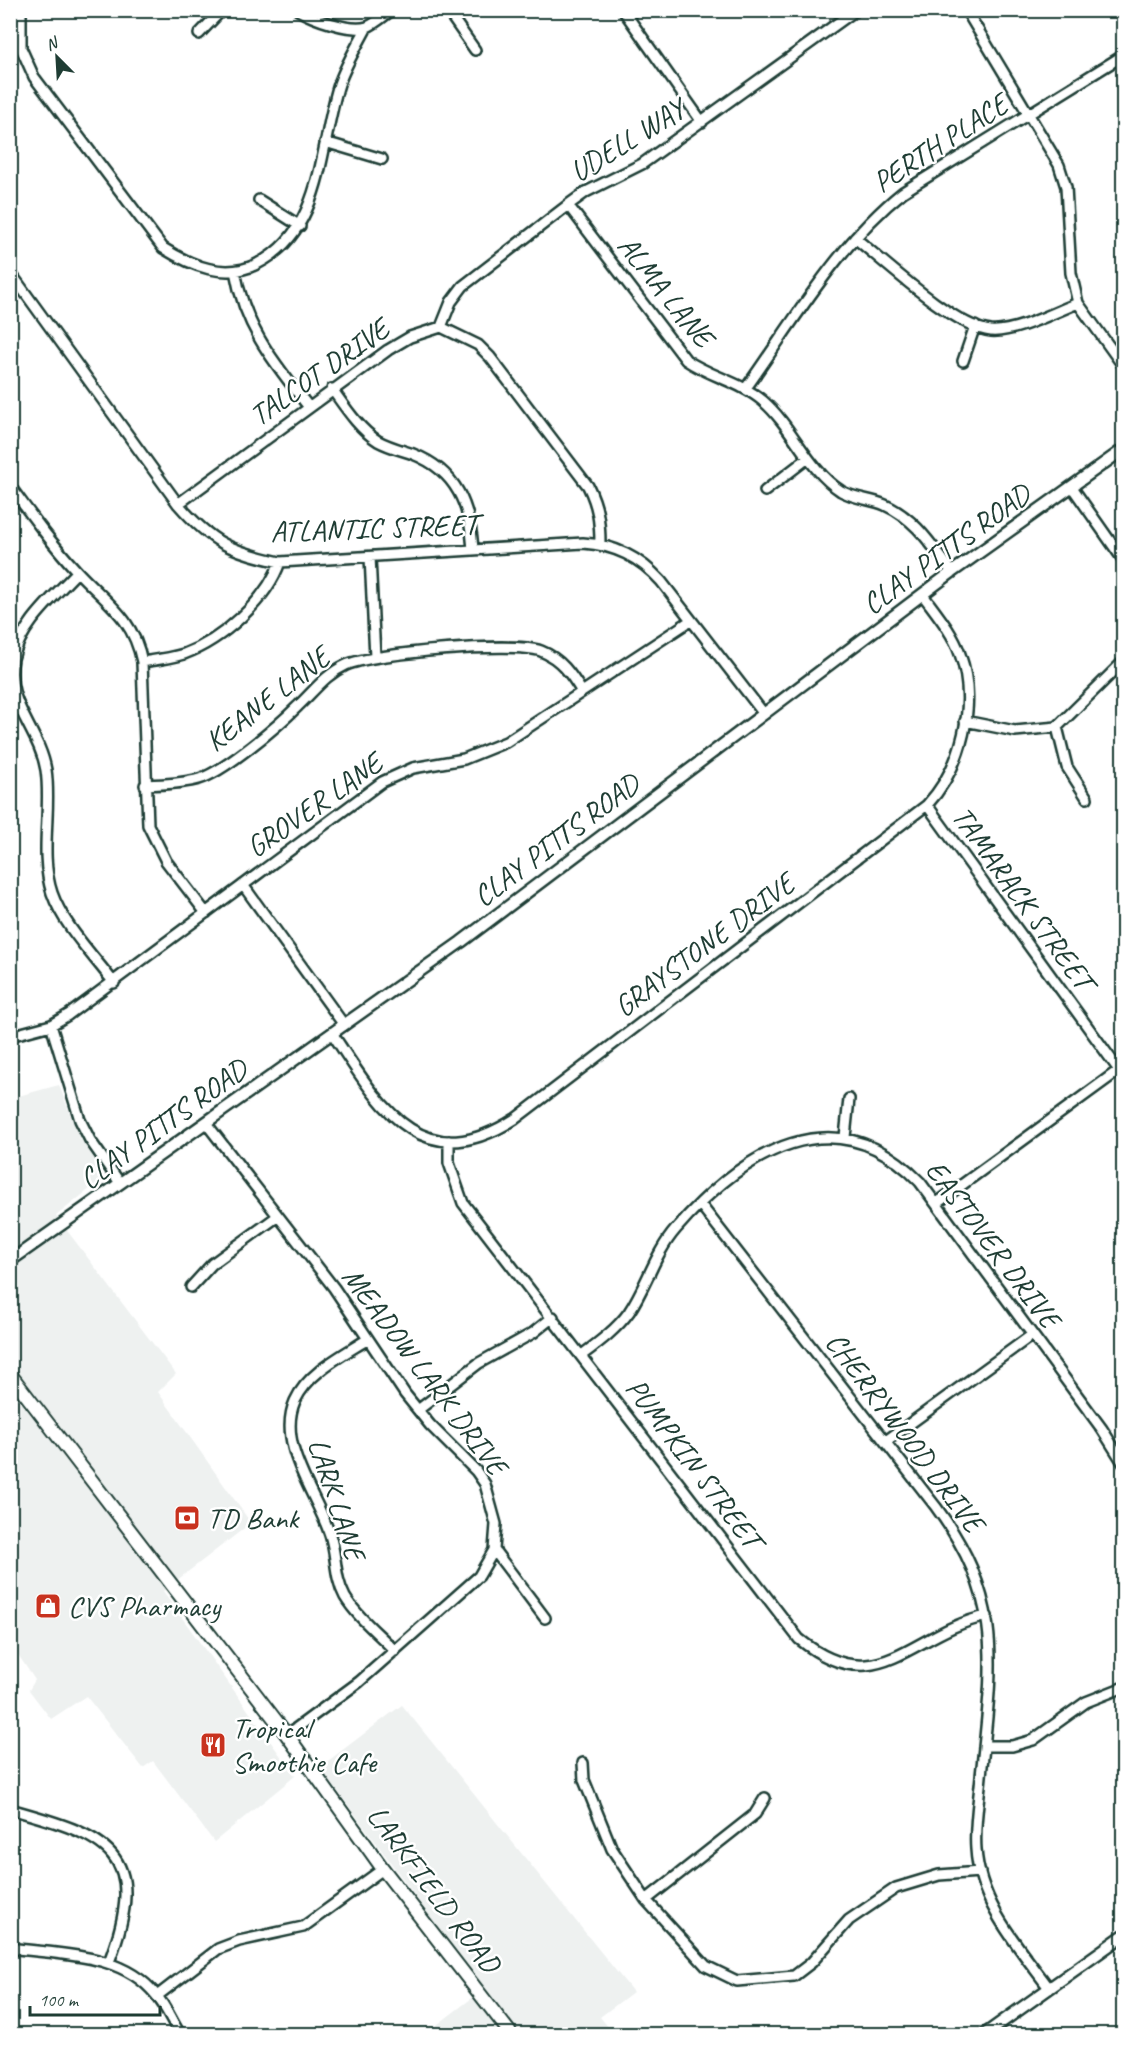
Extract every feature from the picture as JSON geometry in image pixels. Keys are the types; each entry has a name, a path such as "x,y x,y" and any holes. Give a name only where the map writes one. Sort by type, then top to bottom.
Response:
{"main road":[{"name":"LARKFIELD ROAD","path":"10,1374 287,1735 384,1869 511,2034"}],"street":[{"path":"21,10 21,48 34,77 164,248 185,262 214,270 236,271 271,256 289,242 300,226 310,202 339,85 367,27 392,10"},
{"path":"199,34 222,10"},
{"path":"298,10 312,18 336,24 367,27"},
{"path":"447,10 475,50"},
{"path":"623,10 702,122"},
{"name":"UDELL WAY","path":"441,327 451,302 463,286 568,205 586,192 642,164 856,10"},
{"path":"966,10 1050,147 1066,187 1071,273 1078,303 1124,367"},
{"name":"PERTH PLACE","path":"746,388 855,238 878,212 903,192 1124,55"},
{"path":"326,142 382,159"},
{"path":"259,200 300,226"},
{"name":"ALMA LANE","path":"568,205 686,360 702,372 746,388 776,413 808,458 841,491 900,512 917,526 952,572"},
{"path":"855,238 947,310 975,326 992,331 1019,326 1078,303"},
{"path":"236,271 240,295 254,330 308,406"},
{"name":"ATLANTIC STREET","path":"10,272 178,504 201,531 221,543 236,551 280,562 472,549 600,544 620,550 647,567 764,714"},
{"path":"963,361 975,326"},
{"path":"441,327 461,335 490,357 588,486 596,502 600,518 600,544"},
{"name":"TALCOT DRIVE","path":"178,504 308,406 398,343 441,327"},
{"path":"332,389 350,413 377,440 430,462 454,482 464,498 471,522 472,549"},
{"name":"CLAY PITTS ROAD","path":"10,1261 461,942 952,572 1124,448"},
{"path":"765,491 808,458"},
{"path":"1072,487 1124,561"},
{"path":"11,489 77,572 121,614 138,642 142,662 148,825 156,844 206,913"},
{"path":"370,557 375,657"},
{"path":"142,662 181,655 198,648 251,608 265,594 273,582 280,562"},
{"path":"77,572 30,623 20,639 13,659 11,683 15,701 42,753 46,771 48,869 52,891 59,909 114,983"},
{"name":"GRAYSTONE DRIVE","path":"332,1033 373,1095 399,1122 429,1137 449,1141 484,1136 515,1119 927,805 943,788 954,766 965,721 968,693 960,652 923,595"},
{"name":"GROVER LANE","path":"10,1036 51,1025 114,983 382,782 412,768 464,759 506,742 690,621"},
{"name":"KEANE LANE","path":"145,785 168,784 202,778 283,720 329,675 347,665 375,657 526,648 555,658 567,669 582,692"},
{"path":"965,721 1015,731 1057,727 1124,662"},
{"path":"1057,727 1067,767 1087,798"},
{"name":"TAMARACK STREET","path":"927,805 1122,1072"},
{"path":"243,885 344,1025"},
{"path":"51,1025 80,1120 90,1140 120,1183"},
{"path":"937,1203 1122,1072"},
{"path":"845,1137 849,1099"},
{"name":"MEADOW LARK DRIVE","path":"206,1123 334,1288 418,1410 485,1484 496,1524 494,1550 479,1576 359,1682 287,1735"},
{"name":"EASTOVER DRIVE","path":"582,1355 606,1337 628,1314 657,1255 675,1229 700,1204 752,1160 772,1148 809,1139 845,1137 885,1152 905,1166 937,1203 1102,1429 1124,1464"},
{"name":"PUMPKIN STREET","path":"449,1141 449,1163 464,1203 799,1639 832,1662 853,1667 879,1663 902,1654 942,1631 987,1616"},
{"name":"CHERRYWOOD DRIVE","path":"700,1204 957,1535 977,1577 987,1616 991,1662 975,1848 980,1872 995,1913 1048,1988"},
{"path":"191,1287 212,1264 278,1216"},
{"path":"418,1410 479,1363 533,1333 553,1317"},
{"path":"885,1441 1032,1335"},
{"name":"LARK LANE","path":"368,1339 325,1368 305,1386 295,1402 291,1438 295,1457 331,1537 338,1579 346,1598 395,1651"},
{"path":"494,1550 545,1618"},
{"path":"984,1746 1012,1746 1034,1740 1086,1702 1124,1687"},
{"path":"583,1762 584,1780 612,1849 646,1900 706,1966 737,1981 794,1976 811,1963 849,1920 878,1897 917,1880 980,1872"},
{"path":"646,1900 755,1814 765,1798"},
{"path":"10,1809 64,1824 87,1834 105,1846 117,1862 124,1881 126,1904 121,1930 109,1962"},
{"path":"157,1995 218,1949 239,1941 303,1927 384,1869"},
{"path":"985,2034 1124,1935"},
{"path":"10,1948 109,1962 142,1980 157,1995 180,2034"}],"shaded area":[{"path":"59,1085 79,1137 106,1176 56,1216 176,1374 158,1392 251,1523 163,1591 295,1776 214,1842 153,1761 143,1768 86,1696 51,1719 29,1690 35,1680 11,1644 11,1098"},
{"path":"402,1705 633,1992 600,2017 614,2034 425,2034 484,1989 320,1767"}],"place":[{"name":"TD Bank","path":"187,1518"},
{"name":"CVS Pharmacy","path":"48,1606"},
{"name":"Tropical Smoothie Cafe","path":"213,1745"}]}
